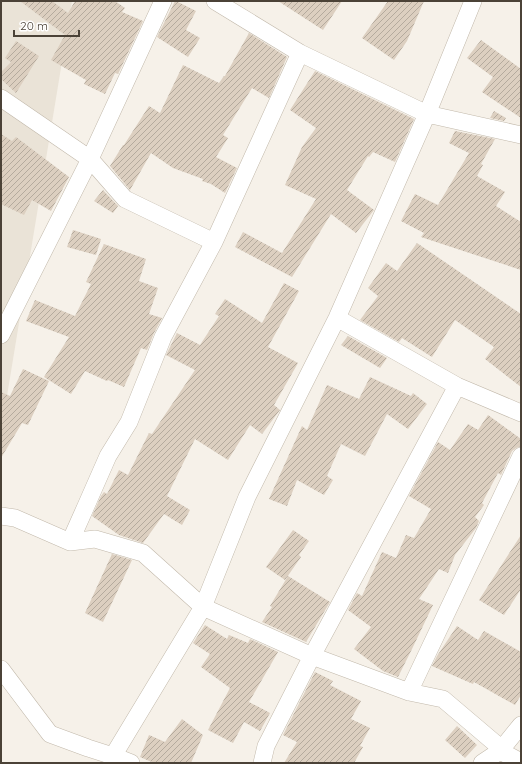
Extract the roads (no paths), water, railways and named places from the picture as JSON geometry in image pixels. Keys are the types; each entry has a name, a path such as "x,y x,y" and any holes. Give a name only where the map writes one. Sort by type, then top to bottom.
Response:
{"street":[{"path":"1,334 90,159 163,1"},
{"path":"215,1 300,53 427,114 521,135"},
{"path":"113,756 203,607 247,497 337,318 427,114 473,1"},
{"path":"70,542 108,456 129,422 163,337 214,242 300,53"},
{"path":"2,98 90,159 125,199 214,242"},
{"path":"337,318 457,386 521,413"},
{"path":"262,763 266,746 312,656 457,386"},
{"path":"409,692 521,456"},
{"path":"1,516 15,518 70,542 95,539 143,553 203,607 312,656 409,692 443,700 496,744 500,751 521,762"},
{"path":"1,669 50,734 131,763"},
{"path":"482,763 500,751 521,725"}]}
